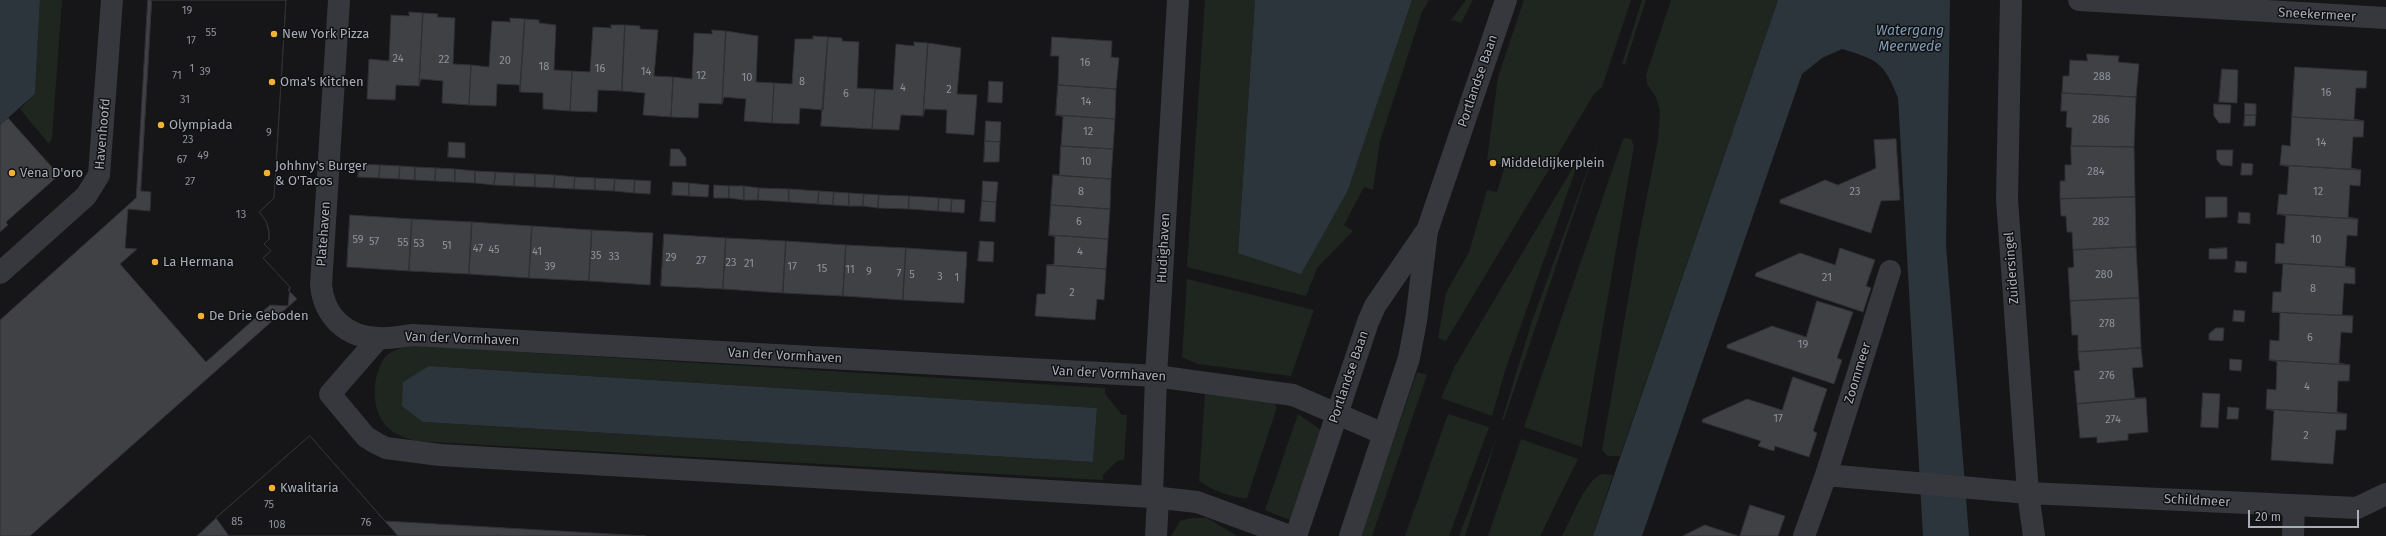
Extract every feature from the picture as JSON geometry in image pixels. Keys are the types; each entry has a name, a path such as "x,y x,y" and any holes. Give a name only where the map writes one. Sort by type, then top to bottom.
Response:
{"street":[{"name":"Havenhoofd","path":"0,273 86,196 99,175 112,0"},
{"name":"Platehaven","path":"339,0 321,284 322,299 332,318 341,325 353,332 378,338"},
{"name":"Hudighaven","path":"1156,536 1156,376 1178,0"},
{"name":"Portlandse Baan","path":"1350,536 1409,358 1416,321 1427,230 1506,0"},
{"name":"Zuidersingel","path":"2011,0 2007,199 2028,493 2034,536"},
{"name":"Sneekermeer","path":"2078,0 2248,12 2386,18"},
{"name":"Portlandse Baan","path":"1296,536 1360,342 1375,306 1427,230"},
{"name":"Zoommeer","path":"1804,536 1826,475 1890,271"},
{"name":"Van der Vormhaven","path":"378,338 413,335 1156,376 1293,395 1384,434"},
{"path":"378,338 330,394 366,437 386,448 448,455 1155,498 1197,502 1290,536"},
{"path":"1826,475 2028,493"},
{"name":"Schildmeer","path":"2028,493 2356,508 2386,494"},
{"path":"2293,536 2294,506"}],"shaded area":[{"path":"40,0 62,0 52,138 49,144 20,109 35,94"},
{"path":"1205,0 1255,0 1238,253 1348,190 1412,0 1429,0 1422,12 1380,141 1373,190 1364,187 1344,225 1353,231 1317,268 1306,296 1187,267"},
{"path":"1466,0 1473,0 1461,23 1451,20"},
{"path":"1524,0 1631,0 1602,87 1594,94 1446,341 1438,338 1446,293 1469,252 1487,190 1497,192 1505,166 1487,160 1498,77"},
{"path":"1642,0 1646,0 1625,65 1622,64"},
{"path":"1671,0 1778,0 1620,456 1608,456 1602,450 1638,242 1658,140 1660,111 1656,97 1647,84 1646,75"},
{"path":"1600,136 1504,420 1502,420 1532,321"},
{"path":"1623,139 1631,139 1634,146 1582,447 1524,427"},
{"path":"1581,154 1505,371 1492,416 1441,398 1455,366"},
{"path":"1187,279 1314,310 1291,376 1198,364 1182,357"},
{"path":"407,345 1105,388 1105,394 1122,415 1127,415 1124,460 1117,461 1103,475 1103,480 415,441 396,434 387,427 381,420 375,401 375,381 382,363 387,355","holes":["430,366 1097,408 1093,462 423,422 403,382"]},
{"path":"1417,372 1427,375 1372,536 1361,536"},
{"path":"1205,394 1273,403 1277,407 1247,498 1235,497 1222,493 1199,481"},
{"path":"1298,414 1321,430 1290,520 1265,510"},
{"path":"1448,414 1489,427 1449,536 1405,536"},
{"path":"1498,434 1465,536 1459,536"},
{"path":"1521,439 1578,459 1540,536 1488,536"},
{"path":"1602,474 1613,475 1593,536 1562,536 1584,492 1596,478"},
{"path":"1192,518 1207,518 1237,536 1171,536 1180,521"}],"water":[{"path":"0,0 40,0 35,94 0,125"},
{"path":"1255,0 1412,0 1348,190 1301,274 1238,253"},
{"name":"Watergang Meerwede","path":"1778,0 1950,0 1946,245 1969,536 1923,536 1898,98 1884,70 1878,64 1864,56 1842,49 1822,58 1802,74 1642,536 1593,536"},
{"path":"429,366 1097,408 1093,462 423,422 402,406 403,382"}],"building":[{"path":"148,0 286,0 274,198 259,212 266,221 269,231 269,239 264,244 271,251 263,258 290,287 288,290 297,299 30,536 0,536 0,320 136,198"},
{"path":"152,0 286,0 274,198 259,212 266,221 269,233 269,239 264,244 271,251 263,258 290,287 288,306 270,305 206,362 120,264 137,249 125,248 128,209 150,211 151,192 141,191"},
{"path":"409,12 423,13 419,86 396,85 395,100 367,99 369,59 389,61 391,15 409,16"},
{"path":"423,13 438,14 437,17 455,18 453,64 471,65 469,105 442,103 443,81 421,79 419,86"},
{"path":"510,18 525,19 520,92 519,85 497,84 496,106 469,105 471,65 489,67 492,21 510,22"},
{"path":"525,19 539,20 539,23 556,25 554,70 572,71 570,111 543,109 543,93 520,92"},
{"path":"611,25 625,25 622,91 598,90 597,112 570,111 572,71 590,72 593,27 611,28"},
{"path":"625,25 640,26 640,29 658,30 654,76 673,77 671,117 643,115 645,93 622,91"},
{"path":"712,30 726,31 722,104 699,103 698,118 671,117 673,77 692,79 694,33 712,34"},
{"path":"726,31 758,36 756,82 774,83 772,123 744,121 746,99 724,97 722,104"},
{"path":"813,36 828,37 823,110 800,108 799,124 772,123 774,83 792,84 795,39 813,39"},
{"path":"828,37 842,38 842,41 859,42 857,88 875,89 872,129 821,126"},
{"path":"1052,37 1112,41 1111,57 1119,58 1116,89 1058,85 1059,56 1051,56"},
{"path":"914,42 928,43 923,116 901,115 899,130 872,129 875,89 893,90 896,44 914,46"},
{"path":"928,43 961,48 957,94 977,95 974,135 946,133 947,110 925,109 923,116"},
{"path":"2087,54 2119,56 2118,62 2139,64 2136,97 2062,93 2063,76 2069,76 2070,60 2087,61"},
{"path":"2295,67 2367,71 2366,88 2356,88 2354,119 2364,121 2292,117"},
{"path":"2222,69 2238,70 2237,103 2219,102"},
{"path":"989,81 1003,82 1002,103 988,102"},
{"path":"1058,85 1116,89 1115,119 1056,115"},
{"path":"2062,93 2136,97 2134,147 2071,146 2072,128 2066,127 2067,111 2061,111"},
{"path":"2245,103 2256,104 2256,115 2245,115"},
{"path":"2214,104 2231,105 2230,123 2219,123 2214,116"},
{"path":"1056,115 1115,119 1113,149 1061,146 1063,117"},
{"path":"2245,115 2256,115 2255,126 2244,126"},
{"path":"2292,117 2364,121 2363,137 2353,137 2351,168 2361,170 2280,165 2282,145 2290,146"},
{"path":"8,118 59,175 6,222 8,225 0,232 0,125"},
{"path":"986,121 1001,122 1000,142 985,141"},
{"path":"1896,139 1900,200 1881,201 1871,233 1780,203 1780,200 1825,180 1838,185 1876,168 1874,140"},
{"path":"985,141 1000,142 999,162 984,162"},
{"path":"449,142 465,143 465,158 448,157"},
{"path":"1061,146 1113,149 1111,179 1053,175 1059,175"},
{"path":"2071,146 2134,147 2135,197 2060,199 2060,181 2065,181 2065,165 2071,165"},
{"path":"671,149 679,149 686,158 686,166 670,166"},
{"path":"2217,150 2233,150 2232,166 2221,165 2217,160"},
{"path":"2242,163 2253,164 2252,175 2241,175"},
{"path":"359,164 380,165 379,178 358,177"},
{"path":"380,165 400,166 399,179 379,178"},
{"path":"2280,165 2361,170 2360,186 2350,185 2348,217 2358,219 2277,214 2279,194 2287,195 2289,167"},
{"path":"400,166 415,167 415,180 399,179"},
{"path":"415,167 436,168 435,181 415,180"},
{"path":"436,168 455,169 455,182 435,181"},
{"path":"455,169 475,171 475,183 455,182"},
{"path":"475,171 496,172 494,185 475,183"},
{"path":"496,172 515,173 514,186 494,185"},
{"path":"515,173 535,174 535,187 514,186"},
{"path":"535,174 555,175 554,188 535,187"},
{"path":"555,175 575,177 574,189 554,188"},
{"path":"1053,175 1111,179 1110,209 1051,205"},
{"path":"575,177 595,178 595,190 574,189"},
{"path":"595,178 615,179 614,191 595,190"},
{"path":"615,179 635,180 634,193 614,191"},
{"path":"635,180 651,181 650,194 634,193"},
{"path":"983,181 998,182 996,202 982,201"},
{"path":"673,182 689,183 689,196 672,195"},
{"path":"689,183 709,185 708,197 689,196"},
{"path":"714,185 729,186 729,198 714,198"},
{"path":"729,186 744,186 744,200 729,198"},
{"path":"744,186 759,188 758,200 744,200"},
{"path":"759,188 789,189 789,202 758,200"},
{"path":"789,189 819,191 818,204 789,202"},
{"path":"819,191 834,192 833,205 818,204"},
{"path":"834,192 849,193 849,206 833,205"},
{"path":"849,193 864,194 863,206 849,206"},
{"path":"864,194 879,195 878,208 863,206"},
{"path":"879,195 909,196 909,209 878,208"},
{"path":"909,196 939,198 938,211 909,209"},
{"path":"2135,197 2136,247 2073,250 2072,232 2067,232 2066,216 2061,216 2060,199"},
{"path":"2206,197 2227,197 2227,217 2206,218"},
{"path":"939,198 952,199 951,212 938,211"},
{"path":"952,199 965,200 964,213 951,212"},
{"path":"982,201 996,202 995,222 980,221"},
{"path":"1051,205 1110,209 1108,239 1049,235"},
{"path":"2239,212 2250,213 2250,224 2238,223"},
{"path":"2277,214 2358,219 2357,236 2347,235 2345,266 2355,268 2275,263 2276,243 2284,244 2286,216"},
{"path":"350,215 412,219 409,271 347,267"},
{"path":"412,219 472,222 469,274 409,271"},
{"path":"472,222 532,226 529,278 469,274"},
{"path":"532,226 592,230 589,281 529,278"},
{"path":"592,230 653,233 650,285 589,281"},
{"path":"664,234 726,238 723,289 661,286"},
{"path":"1049,235 1108,239 1106,269 1047,265 1054,264 1055,237"},
{"path":"726,238 786,241 783,293 723,289"},
{"path":"786,241 846,245 843,296 783,293"},
{"path":"980,241 994,242 993,262 978,261"},
{"path":"846,245 906,248 903,300 843,296"},
{"path":"2136,247 2139,298 2070,301 2068,268 2074,267 2073,250"},
{"path":"906,248 967,252 964,303 903,300"},
{"path":"1840,248 1875,260 1866,286 1871,288 1863,312 1755,276 1756,273 1800,253 1835,265"},
{"path":"2227,248 2227,259 2209,259 2209,249"},
{"path":"2236,261 2247,262 2246,273 2235,272"},
{"path":"2275,263 2355,268 2355,284 2344,283 2342,315 2353,316 2272,312 2273,292 2281,292 2283,264"},
{"path":"1047,265 1106,269 1104,300 1097,299 1095,320 1035,316 1037,294 1045,294"},
{"path":"2139,298 2141,348 2078,352 2078,335 2072,335 2070,301"},
{"path":"1817,301 1853,312 1837,358 1842,360 1834,384 1727,348 1727,345 1772,326 1806,337"},
{"path":"2234,310 2245,311 2244,322 2233,321"},
{"path":"2272,312 2353,316 2352,333 2341,332 2339,363 2350,365 2269,360 2270,340 2279,341 2280,313"},
{"path":"2216,328 2224,328 2223,341 2209,340 2209,334"},
{"path":"2141,348 2143,367 2132,368 2135,398 2146,398 2077,404 2074,371 2080,370 2078,352"},
{"path":"2230,359 2242,360 2241,371 2230,370"},
{"path":"2269,360 2350,365 2349,381 2338,381 2337,412 2347,414 2266,409 2267,389 2276,390 2277,362"},
{"path":"1793,377 1827,389 1813,431 1817,433 1809,457 1775,446 1774,451 1758,446 1761,441 1702,422 1703,419 1747,399 1782,410"},
{"path":"2203,393 2220,394 2218,428 2201,427"},
{"path":"2146,398 2148,432 2128,434 2128,440 2097,443 2097,437 2080,438 2077,404"},
{"path":"2228,407 2239,408 2238,419 2227,419"},
{"path":"2266,409 2347,414 2346,430 2336,430 2333,464 2271,460 2274,411"},
{"path":"310,436 398,536 197,536 216,518"},
{"path":"310,436 385,521 646,536 229,536 216,518"},
{"path":"1750,505 1785,516 1778,536 1740,536"},
{"path":"1705,525 1738,536 1683,536"}],"place":[{"name":"New York Pizza","path":"274,34"},
{"name":"Oma's Kitchen","path":"272,82"},
{"name":"Olympiada","path":"161,125"},
{"name":"Middeldijkerplein","path":"1493,163"},
{"name":"Vena D'oro","path":"12,173"},
{"name":"Johhny's Burger & O'Tacos","path":"267,173"},
{"name":"La Hermana","path":"155,262"},
{"name":"De Drie Geboden","path":"201,316"},
{"name":"Kwalitaria","path":"272,488"}]}
